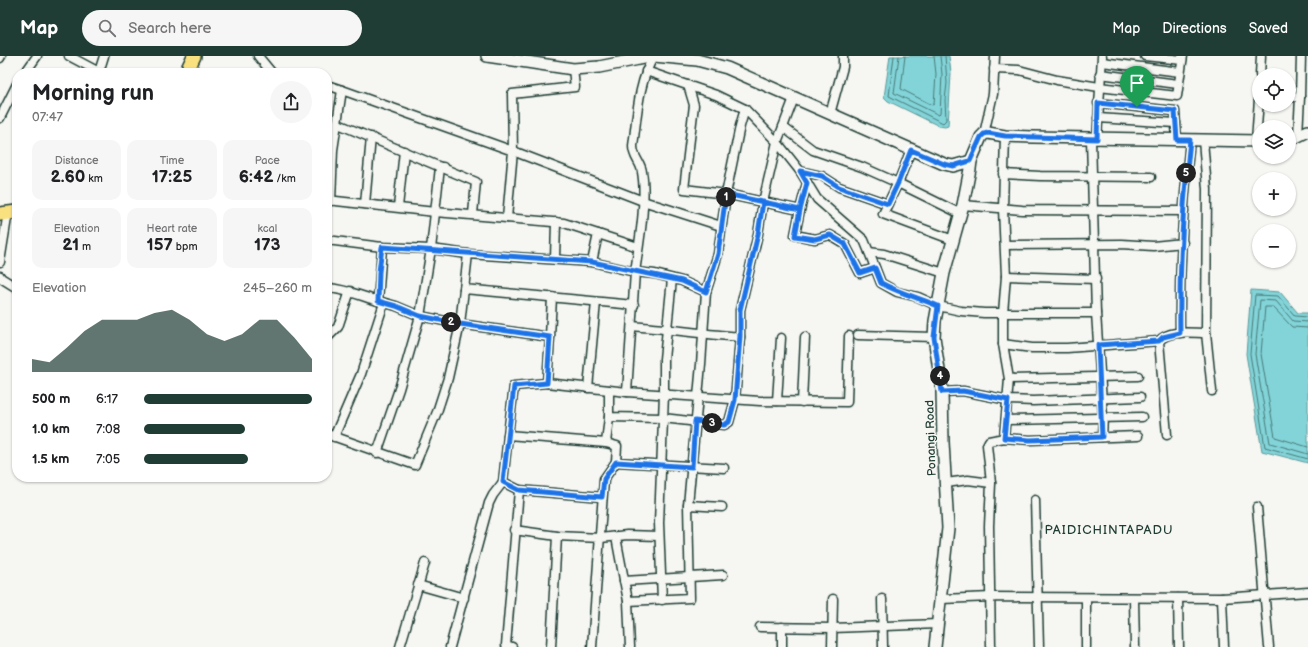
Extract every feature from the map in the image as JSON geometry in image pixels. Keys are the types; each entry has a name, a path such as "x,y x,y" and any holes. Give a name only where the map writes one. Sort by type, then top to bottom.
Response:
{"main road":[{"path":"188,68 194,56"},
{"path":"487,56 573,70 599,67 654,56 696,58 727,68 911,150 944,164 953,166 970,161 984,134 988,133 1005,136 1094,139 1252,141"},
{"name":"Ponangi Road","path":"935,647 948,528 943,442 942,392 934,337 944,273 961,209 970,169 970,161"}],"street":[{"path":"29,68 38,56"},
{"path":"69,56 92,68"},
{"path":"101,68 104,56"},
{"path":"258,56 268,68"},
{"path":"627,392 635,272 642,201 642,172 633,153 633,146 636,118 646,72 654,56"},
{"path":"830,114 843,66 843,56"},
{"path":"984,134 993,94 995,56"},
{"path":"1146,56 1183,58 1175,111 1177,140"},
{"path":"1260,56 1260,68"},
{"path":"1298,134 1301,56"},
{"path":"1102,437 1103,417 1096,313 1093,177 1094,139 1098,118 1102,59 1180,72"},
{"path":"994,68 1019,70 1057,80 1099,88 1177,96"},
{"path":"507,218 512,151 512,94 575,87 573,70"},
{"path":"646,72 716,95 745,109 776,142 800,171 817,199 864,240 881,283 897,292 918,297 938,306 961,311 1003,313 1096,313"},
{"path":"1100,74 1178,84"},
{"path":"688,85 694,105 684,189 726,194 800,210"},
{"path":"332,87 512,151 642,201 721,226"},
{"path":"332,162 336,123 342,90"},
{"path":"0,118 12,95"},
{"path":"609,417 663,418 724,425 729,422 735,400 740,336 740,310 758,234 763,202 776,142 794,98"},
{"path":"1098,103 1175,111"},
{"path":"628,601 690,598 688,505 706,292 718,254 726,194 745,109"},
{"path":"1098,118 1176,123"},
{"path":"336,123 476,182 473,214"},
{"path":"783,127 813,150 862,167 961,209 1184,211"},
{"path":"1004,438 1009,379 1003,344 1003,313 1006,276 1003,209 1005,136"},
{"path":"365,204 371,137"},
{"path":"1180,333 1182,243 1190,140"},
{"path":"1203,140 1207,189 1206,333 1212,391"},
{"path":"911,150 898,183 883,214 953,240"},
{"path":"398,207 404,152"},
{"path":"377,453 399,389 420,316 432,250 440,167 443,168"},
{"path":"800,171 822,176 839,187 888,204"},
{"path":"1003,174 1151,177"},
{"path":"807,183 795,236 815,239 830,235 845,244 860,273 875,268"},
{"path":"332,200 435,212 473,214 564,223 638,247"},
{"path":"0,262 8,213"},
{"path":"555,259 556,222"},
{"path":"592,262 598,234"},
{"path":"332,241 382,247 592,262 682,281 706,292"},
{"path":"1005,245 1095,244 1153,246 1182,243"},
{"path":"332,431 361,374 381,302 379,272 382,247"},
{"path":"869,252 884,254 944,273"},
{"path":"332,436 377,453 413,465 416,464 437,412 448,378 460,324 468,254"},
{"path":"0,276 12,285"},
{"path":"1006,276 1096,279"},
{"path":"662,600 659,536 661,464 666,329 672,279"},
{"path":"464,288 634,305"},
{"path":"332,289 350,291 420,316 460,324 550,337"},
{"path":"332,333 338,327 350,291"},
{"path":"547,383 552,297"},
{"path":"588,388 596,302"},
{"path":"632,326 703,334 740,336"},
{"path":"1003,344 1032,348 1098,345 1159,341 1163,337 1180,333 1206,333"},
{"path":"450,647 489,503 503,482 514,386 547,383 698,398 802,402 847,402 854,336 934,337"},
{"path":"802,402 805,337"},
{"path":"777,401 781,338"},
{"path":"1159,341 1167,435"},
{"path":"1009,379 1138,376"},
{"path":"606,443 609,417 609,390"},
{"path":"942,392 963,391 1008,400 1033,401 1140,397"},
{"path":"1006,420 1142,417"},
{"path":"508,435 606,443 617,446 616,462 604,479 592,647"},
{"path":"991,647 992,597 989,526 991,483 987,445 989,441 992,439 1004,438 1030,440 1138,436"},
{"path":"616,462 724,468"},
{"path":"946,482 968,480 991,483"},
{"path":"503,482 519,490 602,497"},
{"path":"508,646 514,530 519,490"},
{"path":"1035,500 1039,647"},
{"path":"688,505 722,507"},
{"path":"1257,507 1269,647"},
{"path":"514,530 557,536 600,538 659,536"},
{"path":"551,647 557,536"},
{"path":"616,537 628,601 630,647"},
{"path":"400,647 425,563"},
{"path":"624,581 724,575"},
{"path":"418,585 464,598"},
{"path":"941,599 992,597 1222,598 1308,592"},
{"path":"1086,598 1086,647"},
{"path":"1134,598 1135,647"},
{"path":"1178,598 1180,647"},
{"path":"1222,598 1224,647"},
{"path":"832,647 833,599"},
{"path":"882,599 883,647"},
{"path":"760,627 833,628 938,624"},
{"path":"782,627 782,647"}],"water":[{"path":"890,56 949,56 951,73 948,126 939,126 888,101 884,97"},
{"path":"1251,290 1280,292 1298,313 1308,313 1308,463 1262,451 1246,354"}],"district":[{"name":"PAIDICHINTAPADU","path":"1109,530"}],"route":[{"path":"1137,107 1098,103 1097,139 1005,136 988,133 981,137 970,161 953,166 944,164 911,150 888,204 839,187 822,176 800,171 807,183 800,210 763,202 726,194 718,254 706,292 682,281 655,274 635,272 592,262 382,247 378,301 396,306 420,316 460,324 550,337 547,383 514,386 503,482 519,490 602,497 604,479 616,462 692,467 695,421 724,425 729,422 735,400 740,336 740,310 752,264 763,202 800,210 795,236 815,239 830,235 845,244 860,273 875,268 881,283 897,292 918,297 938,306 934,337 942,392 963,391 1008,400 1004,438 1030,440 1102,437 1103,417 1098,345 1159,341 1163,337 1180,333 1185,188 1190,140 1177,140 1175,111 1137,107"}]}
